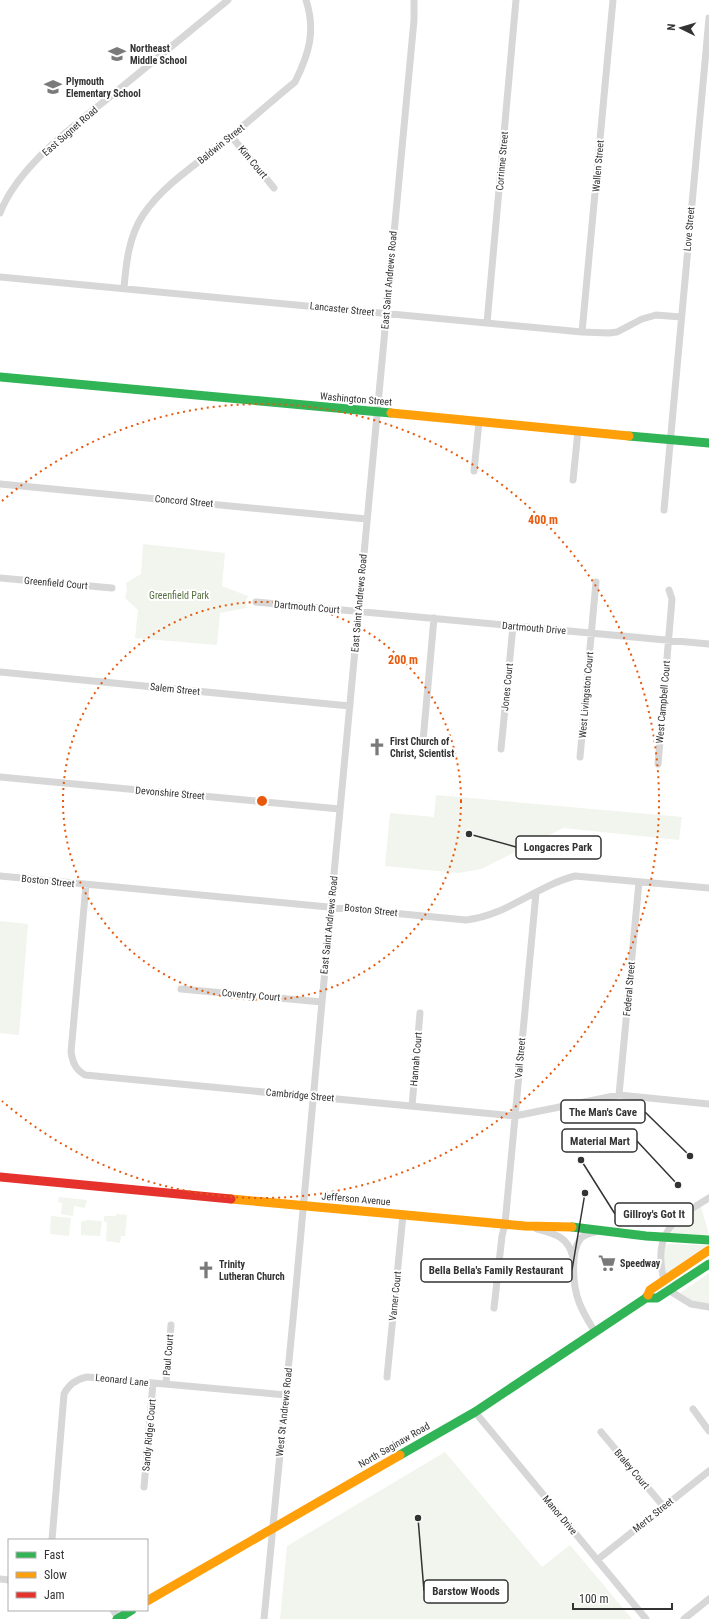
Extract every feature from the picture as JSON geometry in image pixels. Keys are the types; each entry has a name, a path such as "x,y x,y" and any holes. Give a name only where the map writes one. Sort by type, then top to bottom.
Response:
{"street":[{"name":"East Sugnet Road","path":"0,213 9,194 24,172 34,161 86,116 228,0"},
{"name":"Baldwin Street","path":"124,288 130,246 135,230 143,215 153,202 295,82 305,63 310,44 311,26 306,0"},
{"name":"East Saint Andrews Road","path":"304,1205 414,20 414,0"},
{"name":"Corrinne Street","path":"487,323 516,0"},
{"name":"Wallen Street","path":"582,332 613,0"},
{"name":"Love Street","path":"664,510 669,440 709,18"},
{"name":"Kim Court","path":"231,136 274,188"},
{"name":"Lancaster Street","path":"0,277 582,332 617,332 642,318 656,315 681,317"},
{"name":"Washington Street","path":"0,377 709,443"},
{"path":"474,470 479,422"},
{"path":"573,480 578,431"},
{"name":"Concord Street","path":"0,484 367,519"},
{"name":"Greenfield Court","path":"0,578 112,588"},
{"name":"West Livingston Court","path":"580,757 596,582"},
{"name":"West Campbell Court","path":"658,764 672,599 669,590"},
{"name":"Dartmouth Court","path":"256,602 359,611"},
{"name":"Dartmouth Drive","path":"359,611 709,644"},
{"path":"424,741 434,618"},
{"name":"Jones Court","path":"501,749 514,626"},
{"name":"Salem Street","path":"0,672 350,706"},
{"name":"Devonshire Street","path":"0,777 340,809"},
{"name":"Boston Street","path":"0,876 86,885 331,906 466,920 490,916 561,880 575,876 709,888"},
{"name":"Federal Street","path":"619,1095 639,882"},
{"name":"Cambridge Street","path":"86,885 71,1052 72,1062 78,1071 85,1075 515,1116 619,1095 709,1104"},
{"name":"Vail Street","path":"494,1308 502,1236 505,1224 536,893"},
{"name":"Coventry Court","path":"181,989 322,1002"},
{"name":"Hannah Court","path":"412,1106 420,1013"},
{"name":"Jefferson Avenue","path":"0,1177 525,1226 592,1228 600,1231 663,1238 709,1240"},
{"path":"664,1280 660,1259 663,1238 674,1221 709,1198"},
{"name":"West St Andrews Road","path":"264,1619 304,1205"},
{"name":"Varner Court","path":"388,1377 403,1215"},
{"path":"525,1226 550,1233 565,1240 571,1250 574,1265"},
{"path":"595,1332 583,1312 577,1298 574,1286 574,1265 576,1250 580,1239 586,1235 600,1231"},
{"name":"North Saginaw Road","path":"148,1600 475,1412 646,1298 650,1290 709,1250"},
{"name":"North Saginaw Road","path":"646,1298 657,1298 670,1291 709,1264"},
{"path":"670,1291 691,1304 709,1307"},
{"name":"Paul Court","path":"166,1384 171,1325"},
{"name":"Leonard Lane","path":"52,1539 64,1394 68,1387 80,1378 87,1376 286,1395"},
{"name":"Sandy Ridge Court","path":"144,1487 153,1383"},
{"path":"693,1409 709,1431"},
{"name":"Manor Drive","path":"475,1412 646,1619"},
{"name":"Braley Court","path":"601,1432 664,1507"},
{"name":"Mertz Street","path":"597,1560 709,1471"},
{"path":"684,1619 709,1599"},
{"path":"117,1619 130,1611"}],"green space":[{"name":"Greenfield Park","path":"143,544 225,553 222,586 248,596 246,608 220,613 217,645 135,638 138,610 125,598 127,590 126,583 141,574"},
{"path":"436,795 682,817 679,840 563,828 481,869 459,873 385,866 390,813 434,817"},
{"path":"0,921 28,924 19,1035 0,1033"},
{"path":"59,1197 87,1200 85,1208 74,1206 73,1216 61,1214 62,1203 58,1202"},
{"path":"701,1207 709,1234 671,1233 680,1221"},
{"path":"116,1214 127,1215 125,1236 121,1236 120,1243 106,1241 107,1223 104,1221 104,1216 116,1216"},
{"path":"51,1216 71,1218 69,1236 50,1234"},
{"path":"86,1220 102,1221 100,1236 81,1235 81,1222"},
{"path":"668,1244 706,1246 666,1274 662,1261 665,1246"},
{"path":"709,1273 709,1305 693,1302 680,1293"},
{"path":"445,1452 542,1567 570,1545 632,1619 280,1619 287,1546"}],"traffic: fast":[{"path":"0,377 391,413"},
{"path":"629,436 709,443"},
{"path":"572,1227 646,1236 709,1240"},
{"path":"646,1298 657,1298 709,1264"},
{"path":"400,1455 475,1412 646,1298 648,1295"},
{"path":"117,1619 130,1611"}],"traffic: slow":[{"path":"391,413 629,436"},
{"path":"231,1199 525,1226 572,1227"},
{"path":"648,1295 650,1290 709,1250"},
{"path":"148,1600 400,1455"}],"traffic: jam":[{"path":"0,1177 231,1199"}],"place":[{"name":"Northeast Middle School","path":"117,54"},
{"name":"Plymouth Elementary School","path":"53,87"},
{"name":"First Church of Christ, Scientist","path":"377,747"},
{"name":"Longacres Park","path":"469,834"},
{"name":"The Man's Cave","path":"690,1156"},
{"name":"Gillroy's Got It","path":"581,1160"},
{"name":"Material Mart","path":"678,1185"},
{"name":"Bella Bella's Family Restaurant","path":"585,1193"},
{"name":"Speedway","path":"607,1263"},
{"name":"Trinity Lutheran Church","path":"206,1270"},
{"name":"Barstow Woods","path":"418,1518"}]}
